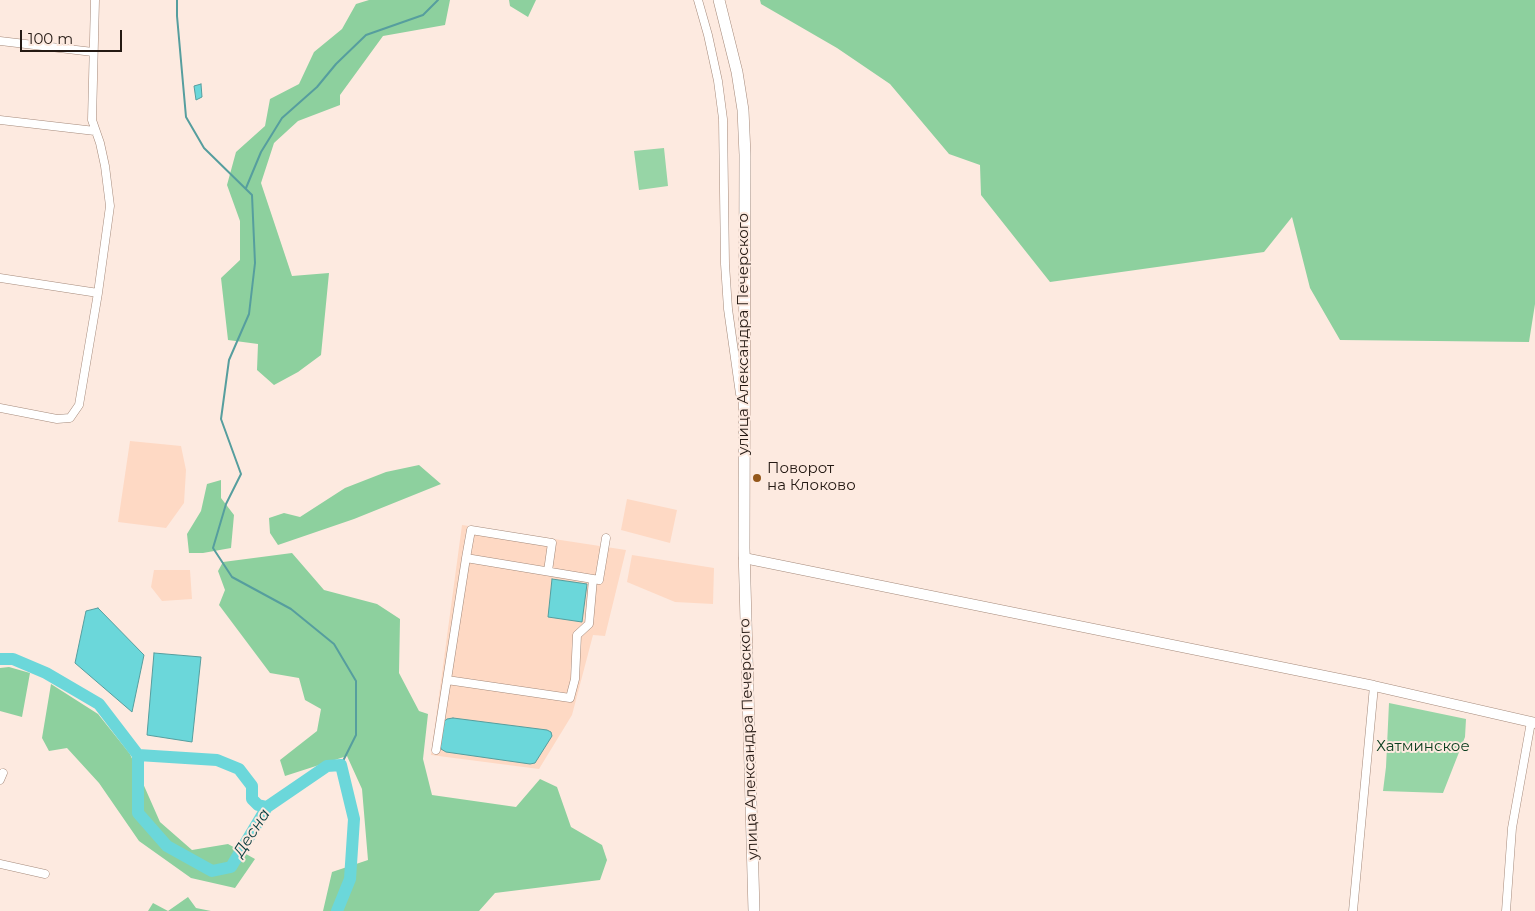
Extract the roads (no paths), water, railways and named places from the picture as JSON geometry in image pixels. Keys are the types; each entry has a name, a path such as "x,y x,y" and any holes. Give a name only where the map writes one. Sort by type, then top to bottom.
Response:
{"main road":[{"name":"улица Александра Печерского","path":"719,0 737,72 745,156 744,558 754,911"}],"street":[{"path":"0,408 57,419 70,418 79,405 98,293 110,206 105,166 92,120 95,0"},
{"path":"698,0 712,54 723,119 727,300 744,418"},
{"path":"0,41 93,52"},
{"path":"0,120 95,130"},
{"path":"0,278 98,293"},
{"path":"436,750 471,530 552,543 548,571"},
{"path":"466,558 599,580 606,538"},
{"path":"744,558 1374,686 1533,722 1512,828 1506,911"},
{"path":"447,680 570,698 575,679 577,635 588,624 594,579"},
{"path":"1353,911 1374,686"},
{"path":"0,864 45,874"}],"water":[{"path":"201,84 202,97 196,100 194,86"},
{"path":"552,579 587,584 582,622 548,617"},
{"path":"98,608 144,655 132,712 75,663 86,611"},
{"path":"154,653 201,657 192,742 147,735"},
{"path":"453,718 547,730 551,732 552,736 535,763 530,764 446,752 441,749 440,744 442,723 447,719"}],"waterway":[{"path":"177,0 186,117 204,148 252,195 255,263 249,314 229,360 221,419 241,474 226,504 213,548 232,577 291,609 334,644 356,681 356,735 341,765"},
{"path":"246,188 261,152 282,118 317,87 336,64 366,35 423,15 438,0"},
{"name":"Десна","path":"0,659 13,659 46,673 99,704 138,755 138,813 167,846 212,871 231,867 267,807 327,766 341,765 354,819 350,879 337,911"},
{"path":"138,755 217,760 239,769 252,786 252,799 258,805 267,807"}],"place":[{"name":"Поворот на Клоково","path":"757,478"}],"park label":[{"name":"Хатминское","path":"1423,747"}]}
